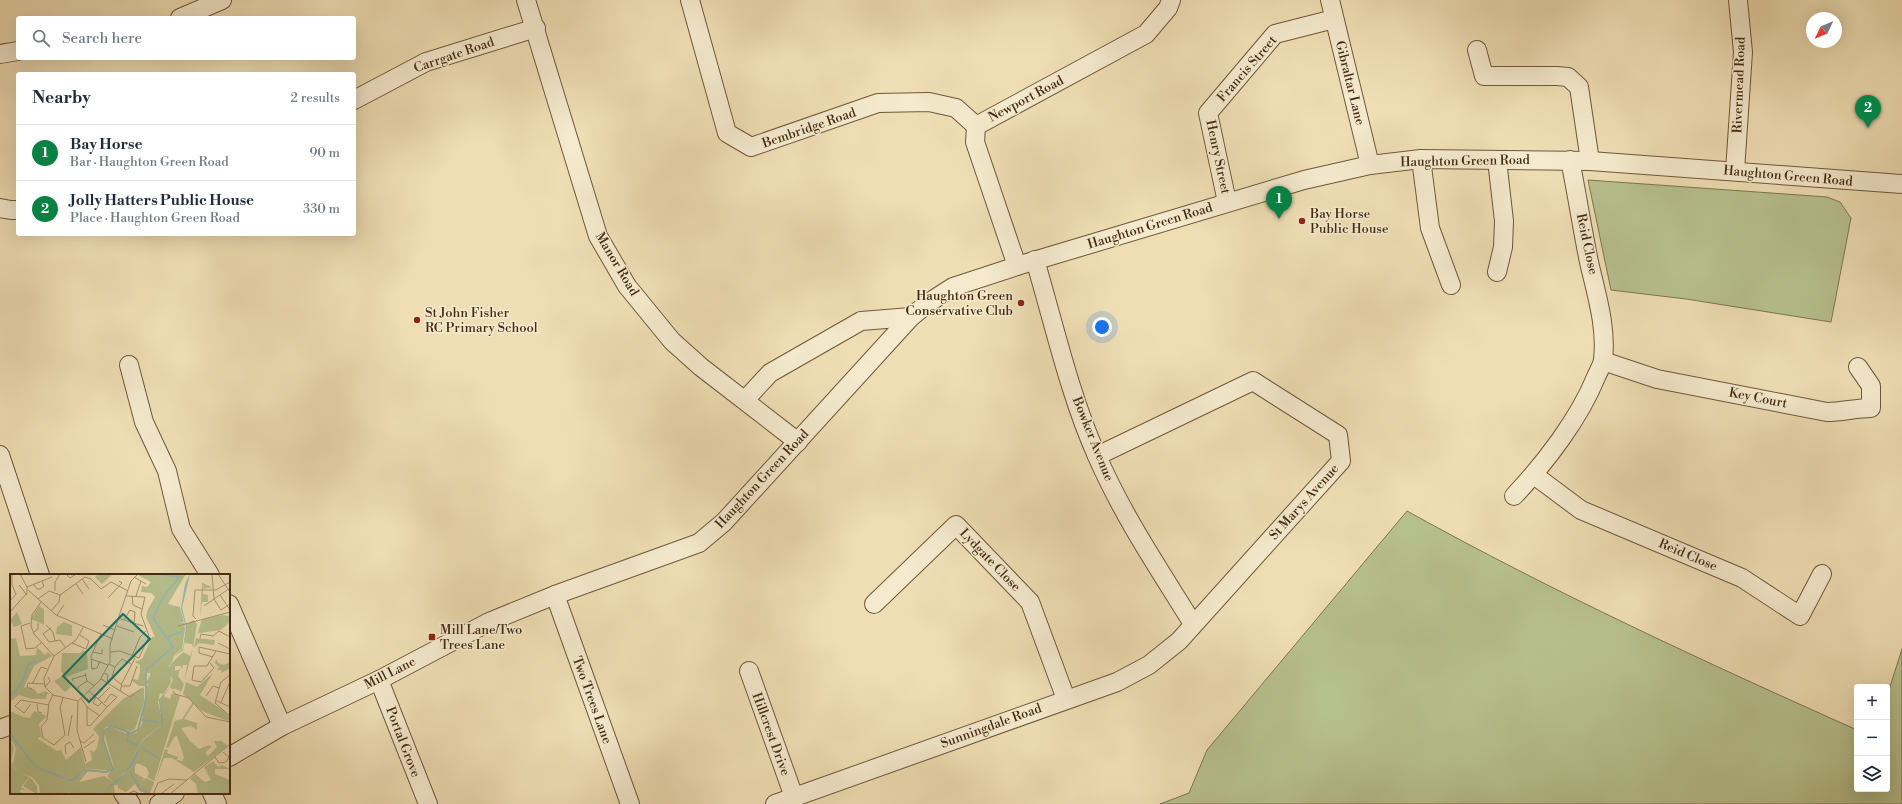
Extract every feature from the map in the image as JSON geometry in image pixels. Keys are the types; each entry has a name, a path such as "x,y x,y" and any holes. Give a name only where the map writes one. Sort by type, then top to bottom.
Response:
{"street":[{"path":"185,16 222,0"},
{"name":"Manor Road","path":"526,0 536,28 598,236 627,286 672,341 701,367 798,442"},
{"name":"Bembridge Road","path":"690,0 727,132 751,147 878,104 929,102 956,108 976,126"},
{"name":"Newport Road","path":"1018,266 974,142 976,126 1146,34 1168,8 1171,0"},
{"name":"Gibraltar Lane","path":"1330,0 1370,165"},
{"name":"Rivermead Road","path":"1735,171 1743,52 1738,0"},
{"name":"Francis Street","path":"1208,113 1275,34 1334,19"},
{"name":"Carrgate Road","path":"356,99 426,62 536,28"},
{"path":"1477,50 1484,76 1557,76 1568,78 1579,87 1590,161"},
{"path":"0,54 16,51"},
{"name":"Henry Street","path":"1208,113 1227,202"},
{"path":"1421,159 1430,228 1451,285"},
{"name":"Haughton Green Road","path":"555,595 699,542 724,522 911,317 928,303 953,287 1035,260 1304,180 1370,165 1421,159 1590,161 1902,184"},
{"path":"1496,272 1503,247 1504,221 1497,160"},
{"name":"Reid Close","path":"1514,496 1534,475 1584,400 1603,361 1603,332 1596,285 1590,263 1570,160"},
{"path":"0,208 16,210"},
{"name":"Bowker Avenue","path":"1035,260 1076,399 1097,456 1129,520 1193,624"},
{"path":"745,400 770,373 860,321 911,317"},
{"name":"Key Court","path":"1603,361 1657,379 1827,412 1838,412 1853,408 1871,408 1871,386 1858,367"},
{"path":"129,365 144,422 167,471 181,529 209,574"},
{"name":"St Marys Avenue","path":"1097,456 1253,381 1338,435 1341,461 1193,624"},
{"path":"1,460 40,574"},
{"name":"Reid Close","path":"1534,475 1581,510 1742,578 1800,616 1822,574"},
{"name":"Lydgate Close","path":"874,604 956,525 1030,602 1066,699"},
{"name":"Mill Lane","path":"230,756 282,726 379,680 490,622 555,595"},
{"name":"Two Trees Lane","path":"555,595 630,804"},
{"path":"230,606 282,726"},
{"name":"Sunningdale Road","path":"774,804 1117,682 1149,665 1179,641 1193,624"},
{"name":"Hillcrest Drive","path":"748,671 794,797"},
{"name":"Portal Grove","path":"379,680 428,804"},
{"path":"0,729 10,725"},
{"path":"124,794 131,804"},
{"path":"159,804 174,794"},
{"path":"212,794 217,804"}],"green space":[{"path":"1588,180 1827,197 1840,202 1851,218 1831,322 1686,299 1611,290"},
{"path":"1407,511 1573,598 1854,729 1854,792 1890,792 1890,687 1902,649 1902,804 1160,804 1189,793 1207,750"}],"place":[{"name":"Jolly Hatters Public House","path":"1868,128"},
{"name":"Bay Horse","path":"1279,219"},
{"name":"Bay Horse Public House","path":"1302,221"},
{"name":"Haughton Green Conservative Club","path":"1021,303"},
{"name":"St John Fisher RC Primary School","path":"417,320"},
{"name":"Mill Lane/Two Trees Lane","path":"432,637"}]}
